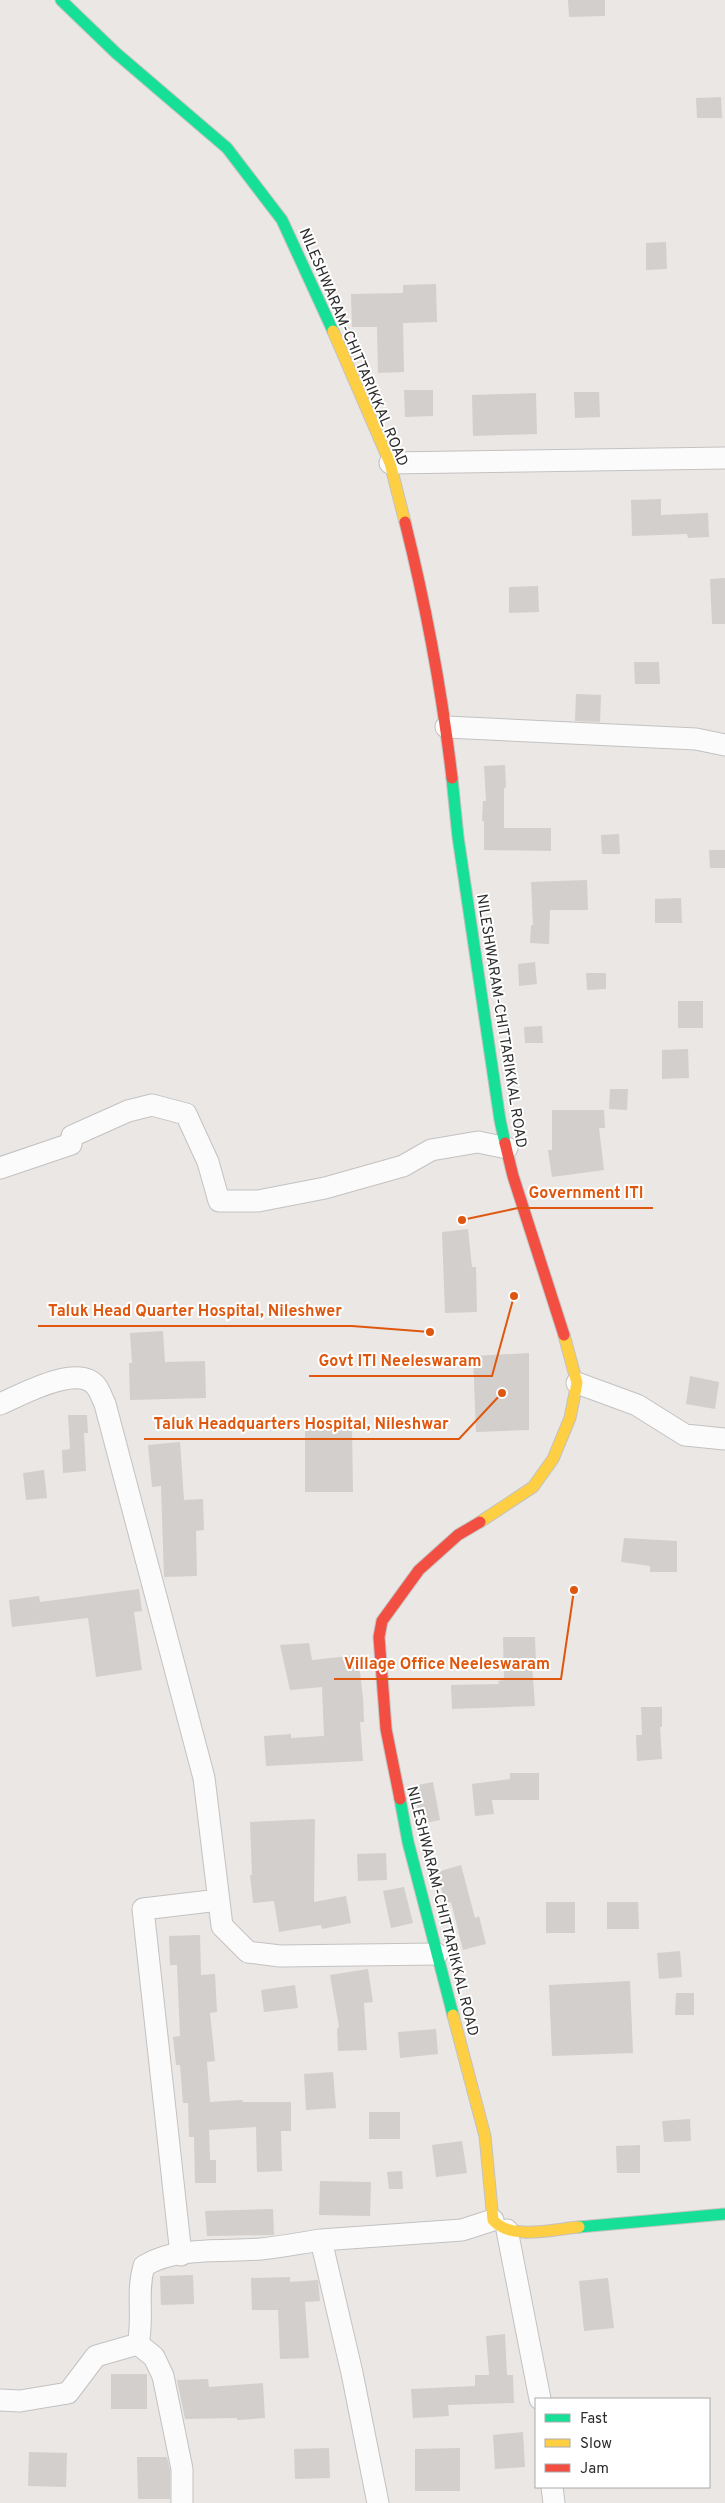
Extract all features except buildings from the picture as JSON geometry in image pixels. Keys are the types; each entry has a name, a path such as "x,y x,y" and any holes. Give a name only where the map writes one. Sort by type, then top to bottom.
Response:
{"main road":[{"name":"NILESHWARAM-CHITTARIKKAL ROAD","path":"61,0 116,53 227,148 282,220 345,356 390,463 418,574 446,727 458,837 500,1120 513,1176 555,1301 577,1383 570,1418 553,1459 533,1487 503,1509 458,1535 419,1570 382,1621 379,1637 386,1728 408,1842 484,2136 500,2225"},
{"path":"500,2225 517,2232 725,2214"}],"street":[{"path":"390,463 725,458"},
{"path":"446,727 696,739 725,745"},
{"path":"0,1168 71,1144 72,1136 128,1111 152,1105 186,1114 208,1162 219,1202 258,1201 325,1188 403,1166 431,1150 478,1142 506,1148"},
{"path":"0,1404 54,1381 81,1377 95,1385 105,1404 204,1778 222,1926 248,1952 280,1956 437,1954"},
{"path":"577,1383 637,1405 685,1435 725,1439"},
{"path":"181,2255 143,1909 219,1900"},
{"path":"138,2344 141,2331 139,2281 144,2266 153,2261 194,2252 262,2249 322,2240 462,2230 500,2225 540,2398"},
{"path":"322,2240 352,2373 378,2503"},
{"path":"0,2400 20,2401 68,2393 96,2356 138,2344"},
{"path":"138,2344 154,2357 163,2376 182,2469 182,2503"},
{"path":"552,2488 554,2503"}],"traffic: fast":[{"path":"61,0 116,53 227,148 282,220 333,331"},
{"path":"452,778 458,837 505,1143"},
{"path":"400,1799 408,1842 453,2015"},
{"path":"579,2227 725,2214"}],"traffic: slow":[{"path":"333,331 390,463 405,522"},
{"path":"480,1522 533,1487 553,1459 570,1418 577,1383 564,1335"},
{"path":"453,2015 485,2136 493,2220 501,2226 522,2232 579,2227"}],"traffic: jam":[{"path":"405,522 433,649 452,778"},
{"path":"505,1143 513,1176 564,1335"},
{"path":"400,1799 386,1729 379,1637 382,1621 419,1570 458,1535 480,1522"}],"place":[{"name":"Government ITI","path":"462,1220"},
{"name":"Govt ITI Neeleswaram","path":"514,1296"},
{"name":"Taluk Head Quarter Hospital, Nileshwer","path":"430,1332"},
{"name":"Taluk Headquarters Hospital, Nileshwar","path":"502,1393"},
{"name":"Village Office Neeleswaram","path":"574,1590"}]}
